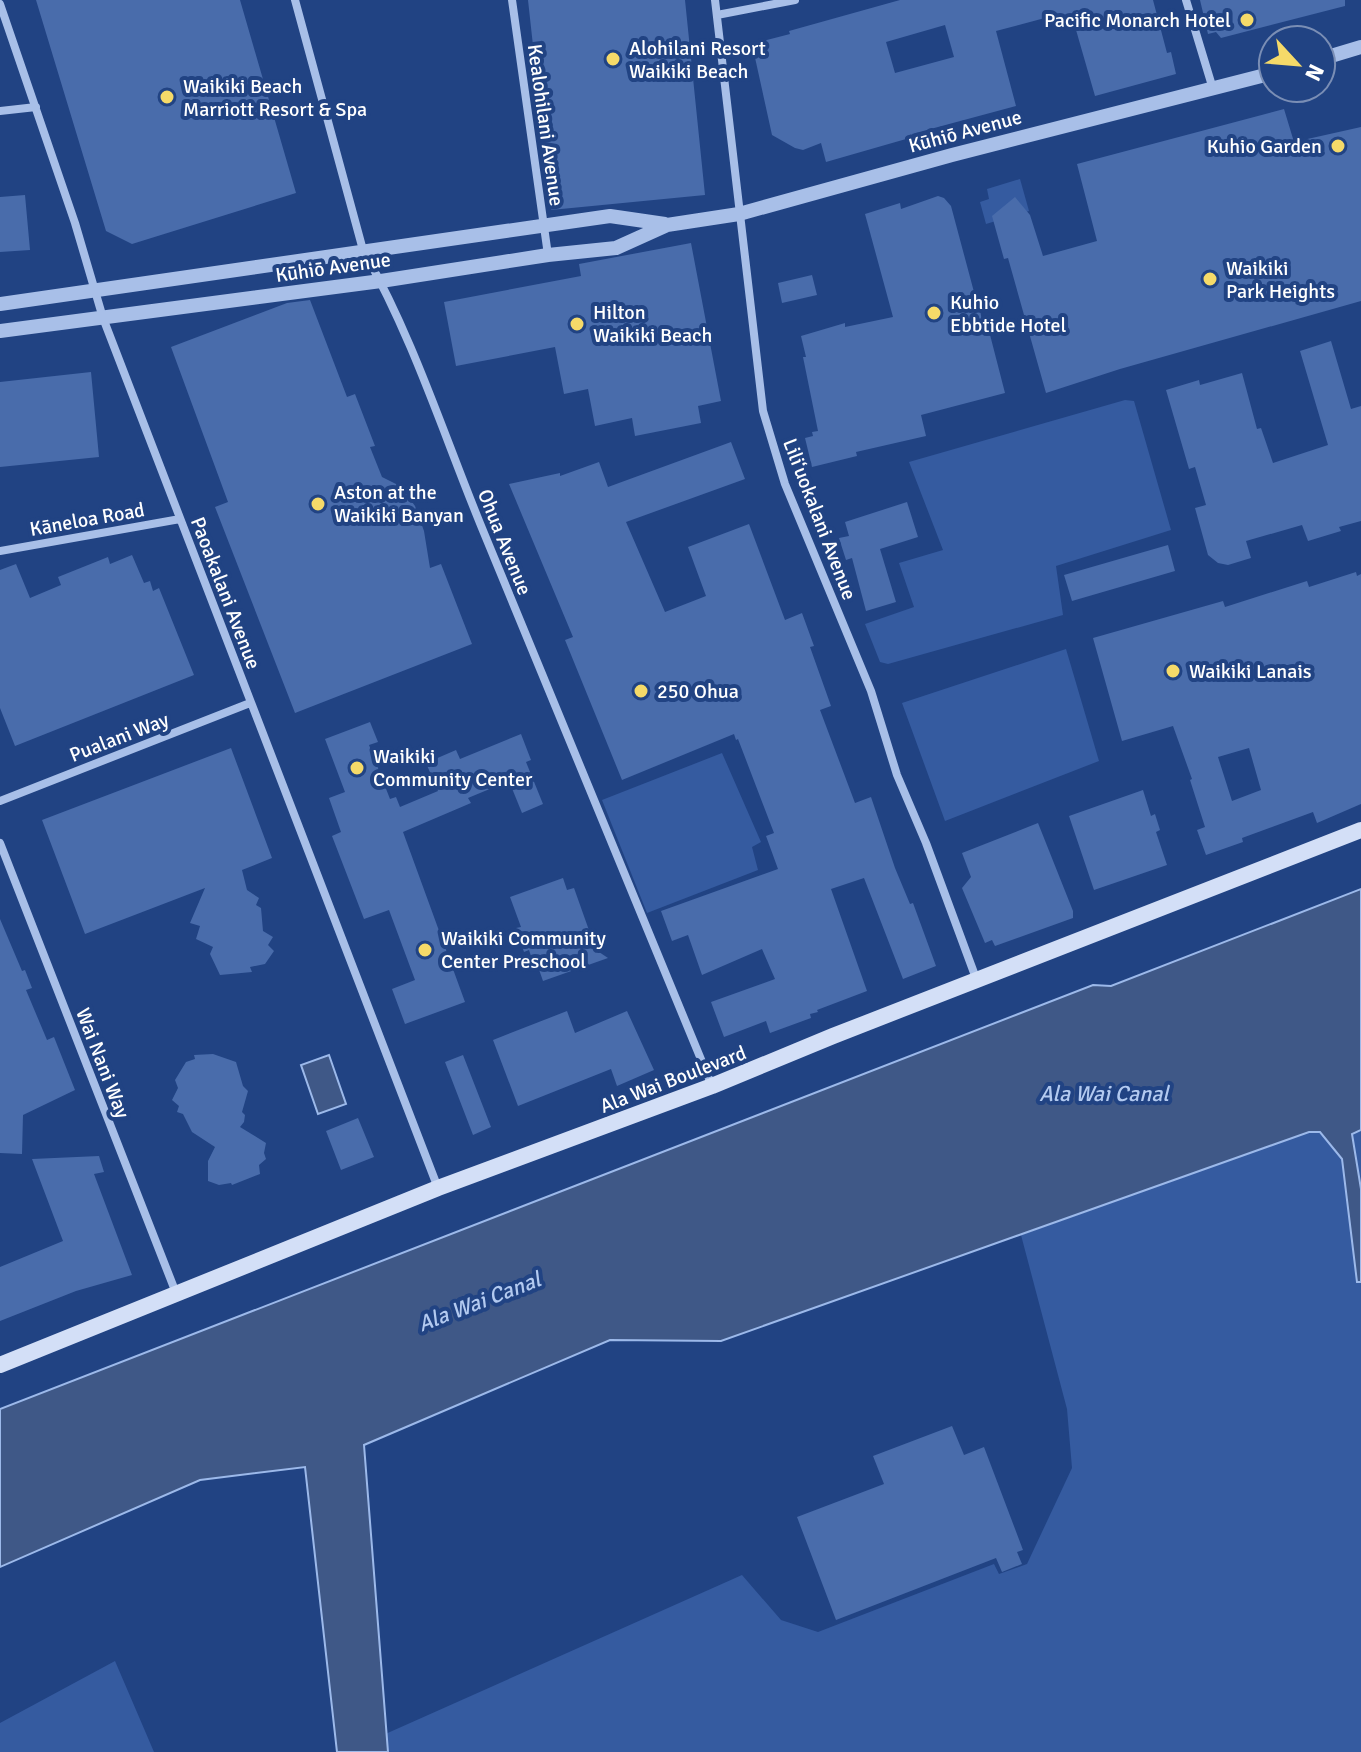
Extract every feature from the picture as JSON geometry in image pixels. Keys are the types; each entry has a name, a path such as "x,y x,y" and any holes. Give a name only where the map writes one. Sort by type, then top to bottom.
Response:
{"main road":[{"name":"Ala Wai Boulevard","path":"0,1365 438,1188 712,1086 1361,830"}],"street":[{"name":"Ohua Avenue","path":"295,0 363,250 381,281 712,1086"},
{"name":"Kealohilani Avenue","path":"512,0 548,255"},
{"name":"Liliʻuokalani Avenue","path":"715,0 763,411 785,484 871,691 897,775 926,843 977,981"},
{"path":"717,15 795,0"},
{"path":"1186,0 1213,90"},
{"name":"Paoakalani Avenue","path":"0,4 97,292 103,318 438,1188"},
{"path":"1337,54 1361,47"},
{"name":"Kūhiō Avenue","path":"0,331 616,248 667,225 739,214 952,155 1257,78"},
{"path":"0,111 36,107"},
{"name":"Kūhiō Avenue","path":"0,304 610,216 667,225"},
{"name":"Kāneloa Road","path":"0,551 180,519"},
{"name":"Pualani Way","path":"0,801 250,703"},
{"name":"Wai Nani Way","path":"0,843 176,1294"}],"shaded area":[{"path":"1020,179 1029,211 986,224 980,202 989,199 987,189"},
{"path":"1125,400 1134,401 1171,530 1056,566 1063,615 888,664 880,662 865,624 914,607 899,563 943,550 909,462"},
{"path":"1066,649 1099,761 945,821 902,703"},
{"path":"722,753 761,842 752,847 758,870 647,913 602,800"},
{"path":"1361,1130 1361,1752 345,1752 742,1575 781,1620 818,1632 994,1564 999,1574 1027,1564 1072,1468 1067,1409 1021,1235 1309,1132 1352,1134"},
{"path":"115,1661 154,1752 0,1752 0,1723"}],"water":[{"name":"Ala Wai Canal","path":"1361,889 1361,1130 1352,1134 1361,1189 1361,1282 1357,1282 1342,1159 1320,1132 1309,1132 721,1341 610,1340 364,1445 388,1752 337,1752 305,1467 200,1480 0,1567 0,1409 1093,985 1111,986"},
{"path":"329,1055 346,1104 318,1114 301,1065"}],"building":[{"name":"Waikiki Beach Marriott Resort & Spa","path":"36,0 240,0 296,193 132,244 106,231"},
{"name":"Alohilani Resort Waikiki Beach","path":"528,0 685,0 705,195 551,210"},
{"path":"900,0 1153,0 1176,74 1095,96 1072,16 1057,20 1056,15 996,31 1016,106 912,134 913,137 826,162 821,143 803,150 772,135 752,44 790,34 789,31","holes":["945,25 954,57 895,73 886,42"]},
{"name":"Pacific Monarch Hotel","path":"1200,0 1345,0 1345,6 1275,24 1257,24 1257,29 1221,38 1216,32 1208,34"},
{"path":"1284,109 1294,142 1361,127 1361,301 1046,393 1008,258 1004,259 992,216 1015,197 1030,215 1043,256 1097,241 1077,164"},
{"path":"25,195 30,250 0,252 0,197"},
{"path":"938,196 951,206 974,292 977,291 983,328 988,327 1005,393 921,415 926,436 856,452 857,456 812,467 805,438 818,431 801,336 845,323 845,327 893,317 865,214 900,203 901,209"},
{"name":"Hilton Waikiki Beach","path":"691,243 721,401 698,406 701,423 635,436 632,418 595,426 588,389 564,394 555,347 456,366 444,302 581,276 579,264"},
{"path":"812,275 817,295 782,303 778,283"},
{"name":"Aston at the Waikiki Banyan","path":"310,300 347,397 355,394 375,446 370,447 382,477 400,486 415,506 424,531 430,568 441,564 472,644 295,713 215,507 228,502 171,347 287,303"},
{"path":"1331,341 1351,409 1361,406 1361,521 1308,541 1302,525 1246,541 1251,558 1228,565 1218,563 1208,555 1195,508 1206,505 1195,467 1189,469 1166,390 1199,380 1200,385 1242,373 1257,429 1261,428 1273,463 1328,445 1300,351"},
{"path":"91,372 99,457 0,467 0,382"},
{"path":"731,442 745,479 626,522 665,612 706,596 688,547 749,524 785,620 802,613 814,646 810,647 831,706 820,710 855,803 871,797 895,868 910,904 913,903 936,966 903,979 864,878 831,889 867,991 817,1010 810,1014 811,1018 770,1033 766,1021 724,1037 711,1002 775,979 762,949 702,975 688,935 672,941 661,911 778,869 766,836 774,833 738,739 734,734 622,780 565,640 573,637 509,484 560,473 560,476 599,462 608,487"},
{"path":"907,502 918,537 880,549 896,602 866,611 852,558 846,560 839,538 849,536 845,522"},
{"path":"1168,545 1175,571 1072,601 1064,575"},
{"path":"132,555 144,583 150,581 153,591 159,588 194,675 15,746 0,708 0,570 16,564 30,598 61,585 58,577 108,557 110,564"},
{"path":"1356,572 1357,576 1361,574 1361,804 1317,823 1313,812 1206,855 1197,830 1205,827 1173,726 1122,741 1093,638 1223,601 1225,607 1307,581 1309,587","holes":["1249,748 1261,790 1232,801 1218,757"]},
{"path":"370,722 378,742 369,745 390,799 396,797 400,807 438,791 426,763 456,750 460,759 521,734 531,760 526,762 543,804 522,813 509,781 468,798 471,803 403,832 465,1002 405,1024 392,989 415,980 389,910 364,919 332,836 341,832 329,798 345,792 325,739"},
{"path":"231,748 272,858 242,870 247,890 259,898 256,905 261,908 263,931 273,937 268,945 274,951 265,964 250,967 252,972 220,975 210,954 213,947 196,939 200,926 190,923 205,888 85,934 42,820"},
{"path":"1143,790 1151,816 1155,814 1160,830 1156,832 1167,865 1094,890 1069,816"},
{"path":"1038,823 1073,911 1073,918 995,946 992,940 985,943 962,888 971,877 962,853"},
{"path":"563,878 567,890 574,888 596,950 608,958 543,981 535,958 532,959 529,950 524,952 516,928 521,927 510,897"},
{"path":"0,919 32,988 26,990 47,1040 54,1037 75,1090 23,1115 22,1154 0,1153"},
{"path":"567,1011 575,1033 627,1011 654,1070 617,1086 611,1069 518,1106 493,1040"},
{"path":"213,1054 236,1062 243,1086 248,1091 242,1112 244,1122 240,1127 266,1143 266,1159 259,1165 260,1174 232,1185 208,1181 208,1161 215,1147 192,1132 183,1114 177,1112 179,1106 172,1100 178,1088 175,1080 186,1062 195,1059 194,1055"},
{"path":"463,1055 491,1127 473,1135 445,1062"},
{"path":"358,1118 374,1157 341,1170 326,1131"},
{"path":"99,1156 104,1172 94,1174 132,1275 76,1291 0,1321 0,1267 63,1241 32,1159"},
{"path":"952,1426 964,1455 984,1447 1023,1550 1017,1552 1022,1564 1002,1572 996,1558 836,1620 797,1517 884,1484 873,1456"}],"place":[{"name":"Pacific Monarch Hotel","path":"1247,20"},
{"name":"Alohilani Resort Waikiki Beach","path":"613,59"},
{"name":"Waikiki Beach Marriott Resort & Spa","path":"167,97"},
{"name":"Kuhio Garden","path":"1338,146"},
{"name":"Waikiki Park Heights","path":"1210,279"},
{"name":"Kuhio Ebbtide Hotel","path":"934,313"},
{"name":"Hilton Waikiki Beach","path":"577,324"},
{"name":"Aston at the Waikiki Banyan","path":"318,504"},
{"name":"Waikiki Lanais","path":"1173,671"},
{"name":"250 Ohua","path":"641,691"},
{"name":"Waikiki Community Center","path":"357,768"},
{"name":"Waikiki Community Center Preschool","path":"425,950"}]}
